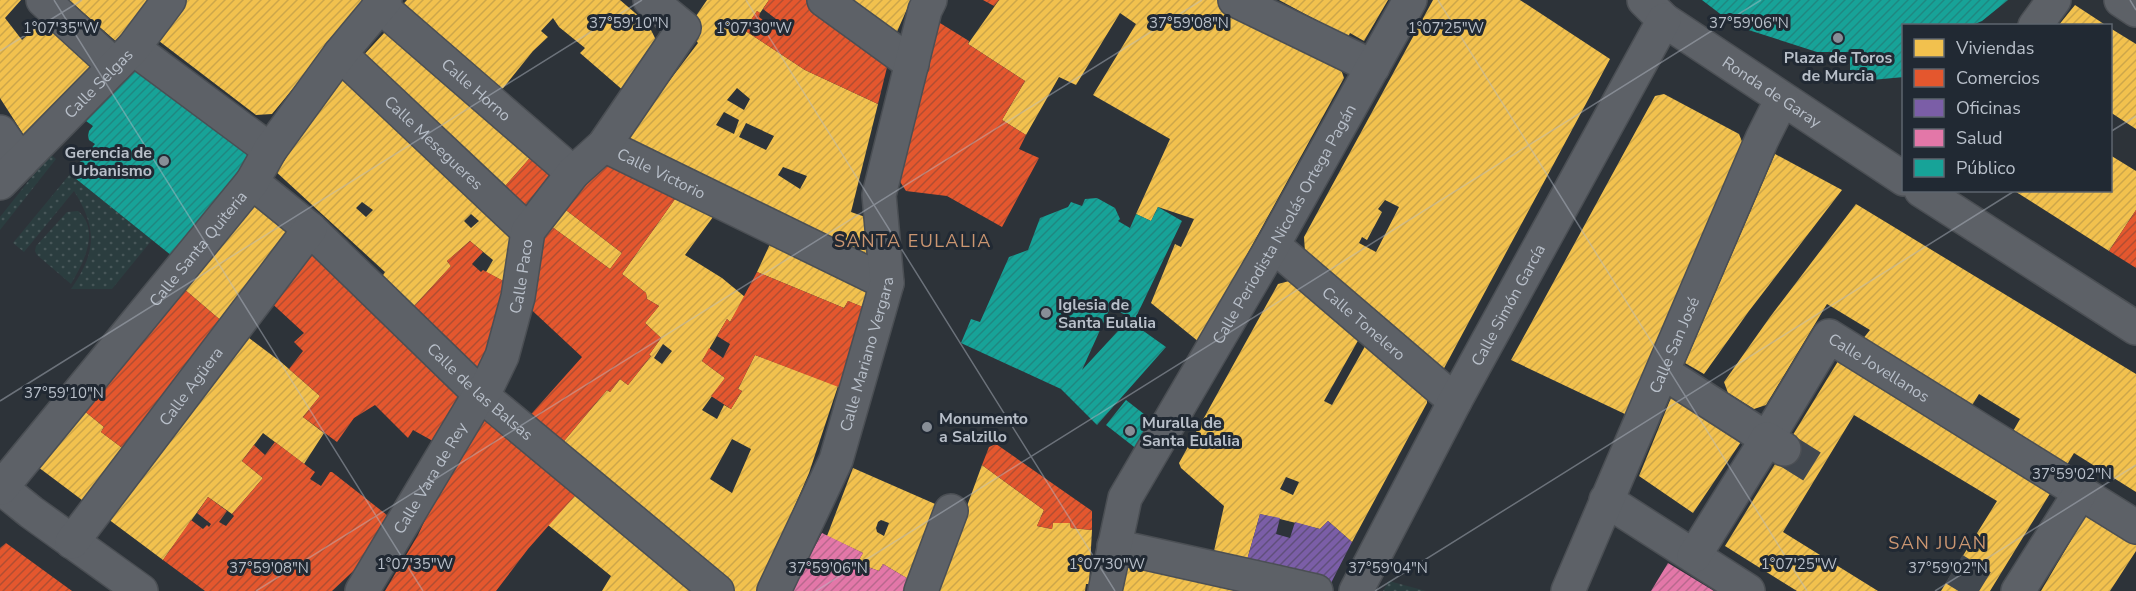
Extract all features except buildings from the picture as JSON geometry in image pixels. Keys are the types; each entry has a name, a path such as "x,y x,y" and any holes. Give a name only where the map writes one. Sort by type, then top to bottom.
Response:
{"street":[{"path":"43,0 124,57 270,150"},
{"name":"Calle Selgas","path":"11,172 124,57 169,0"},
{"name":"Calle Victorio","path":"650,0 684,28 604,145 887,283"},
{"path":"824,0 912,64"},
{"name":"Calle Mariano Vergara","path":"774,591 836,460 887,283 879,195 925,10 930,0"},
{"path":"1235,0 1373,68"},
{"name":"Calle Periodista Nicolás Ortega Pagán","path":"1106,591 1125,498 1274,245 1410,0"},
{"name":"Ronda de Garay","path":"1626,0 1654,10 1782,99 1902,178"},
{"path":"2036,24 2054,0"},
{"path":"2121,0 2136,10"},
{"name":"Calle Santa Quiteria","path":"1,488 252,182 270,150 340,54 382,3"},
{"name":"Calle Horno","path":"382,3 573,173"},
{"name":"Calle Simón García","path":"1356,591 1654,10"},
{"name":"Calle Mesegueres","path":"340,54 528,231"},
{"name":"Calle San José","path":"1568,591 1664,372 1762,139 1782,99"},
{"name":"Calle Selgas","path":"0,132 11,172"},
{"name":"Calle Paco","path":"480,394 488,387 502,356 518,297 528,231 573,173 604,145"},
{"name":"Calle de las Balsas","path":"252,182 310,229 480,394 717,591"},
{"path":"1924,192 2136,328"},
{"name":"Calle Agüera","path":"72,542 310,229"},
{"name":"Calle Tonelero","path":"1274,245 1455,401"},
{"name":"Calle Jovellanos","path":"1775,444 1829,336 2136,527"},
{"path":"1664,372 1775,444 1694,556"},
{"name":"Calle Vara de Rey","path":"362,591 480,394"},
{"path":"1,488 141,591"},
{"path":"2018,591 2080,493"},
{"path":"1606,500 1748,591"},
{"path":"921,591 951,511"},
{"path":"1114,546 1316,591"}],"shaded area":[{"path":"50,154 56,159 0,230 0,217"},
{"path":"70,174 152,240 112,289 71,289 85,264 91,241 87,217 74,191 24,252 13,243"},
{"path":"78,211 85,219 89,237 85,257 71,284 35,251 36,246 67,212"},
{"path":"1389,581 1426,591 1383,591"}],"tunnel":[{"path":"1784,449 1824,474"},
{"path":"1954,569 1990,591"}],"place":[{"name":"Plaza de Toros de Murcia","path":"1838,38"},
{"name":"Gerencia de Urbanismo","path":"164,161"},
{"name":"Iglesia de Santa Eulalia","path":"1046,313"},
{"name":"Monumento a Salzillo","path":"927,427"},
{"name":"Muralla de Santa Eulalia","path":"1130,431"}],"district":[{"name":"SANTA EULALIA","path":"913,241"},
{"name":"SAN JUAN","path":"1938,543"}]}
